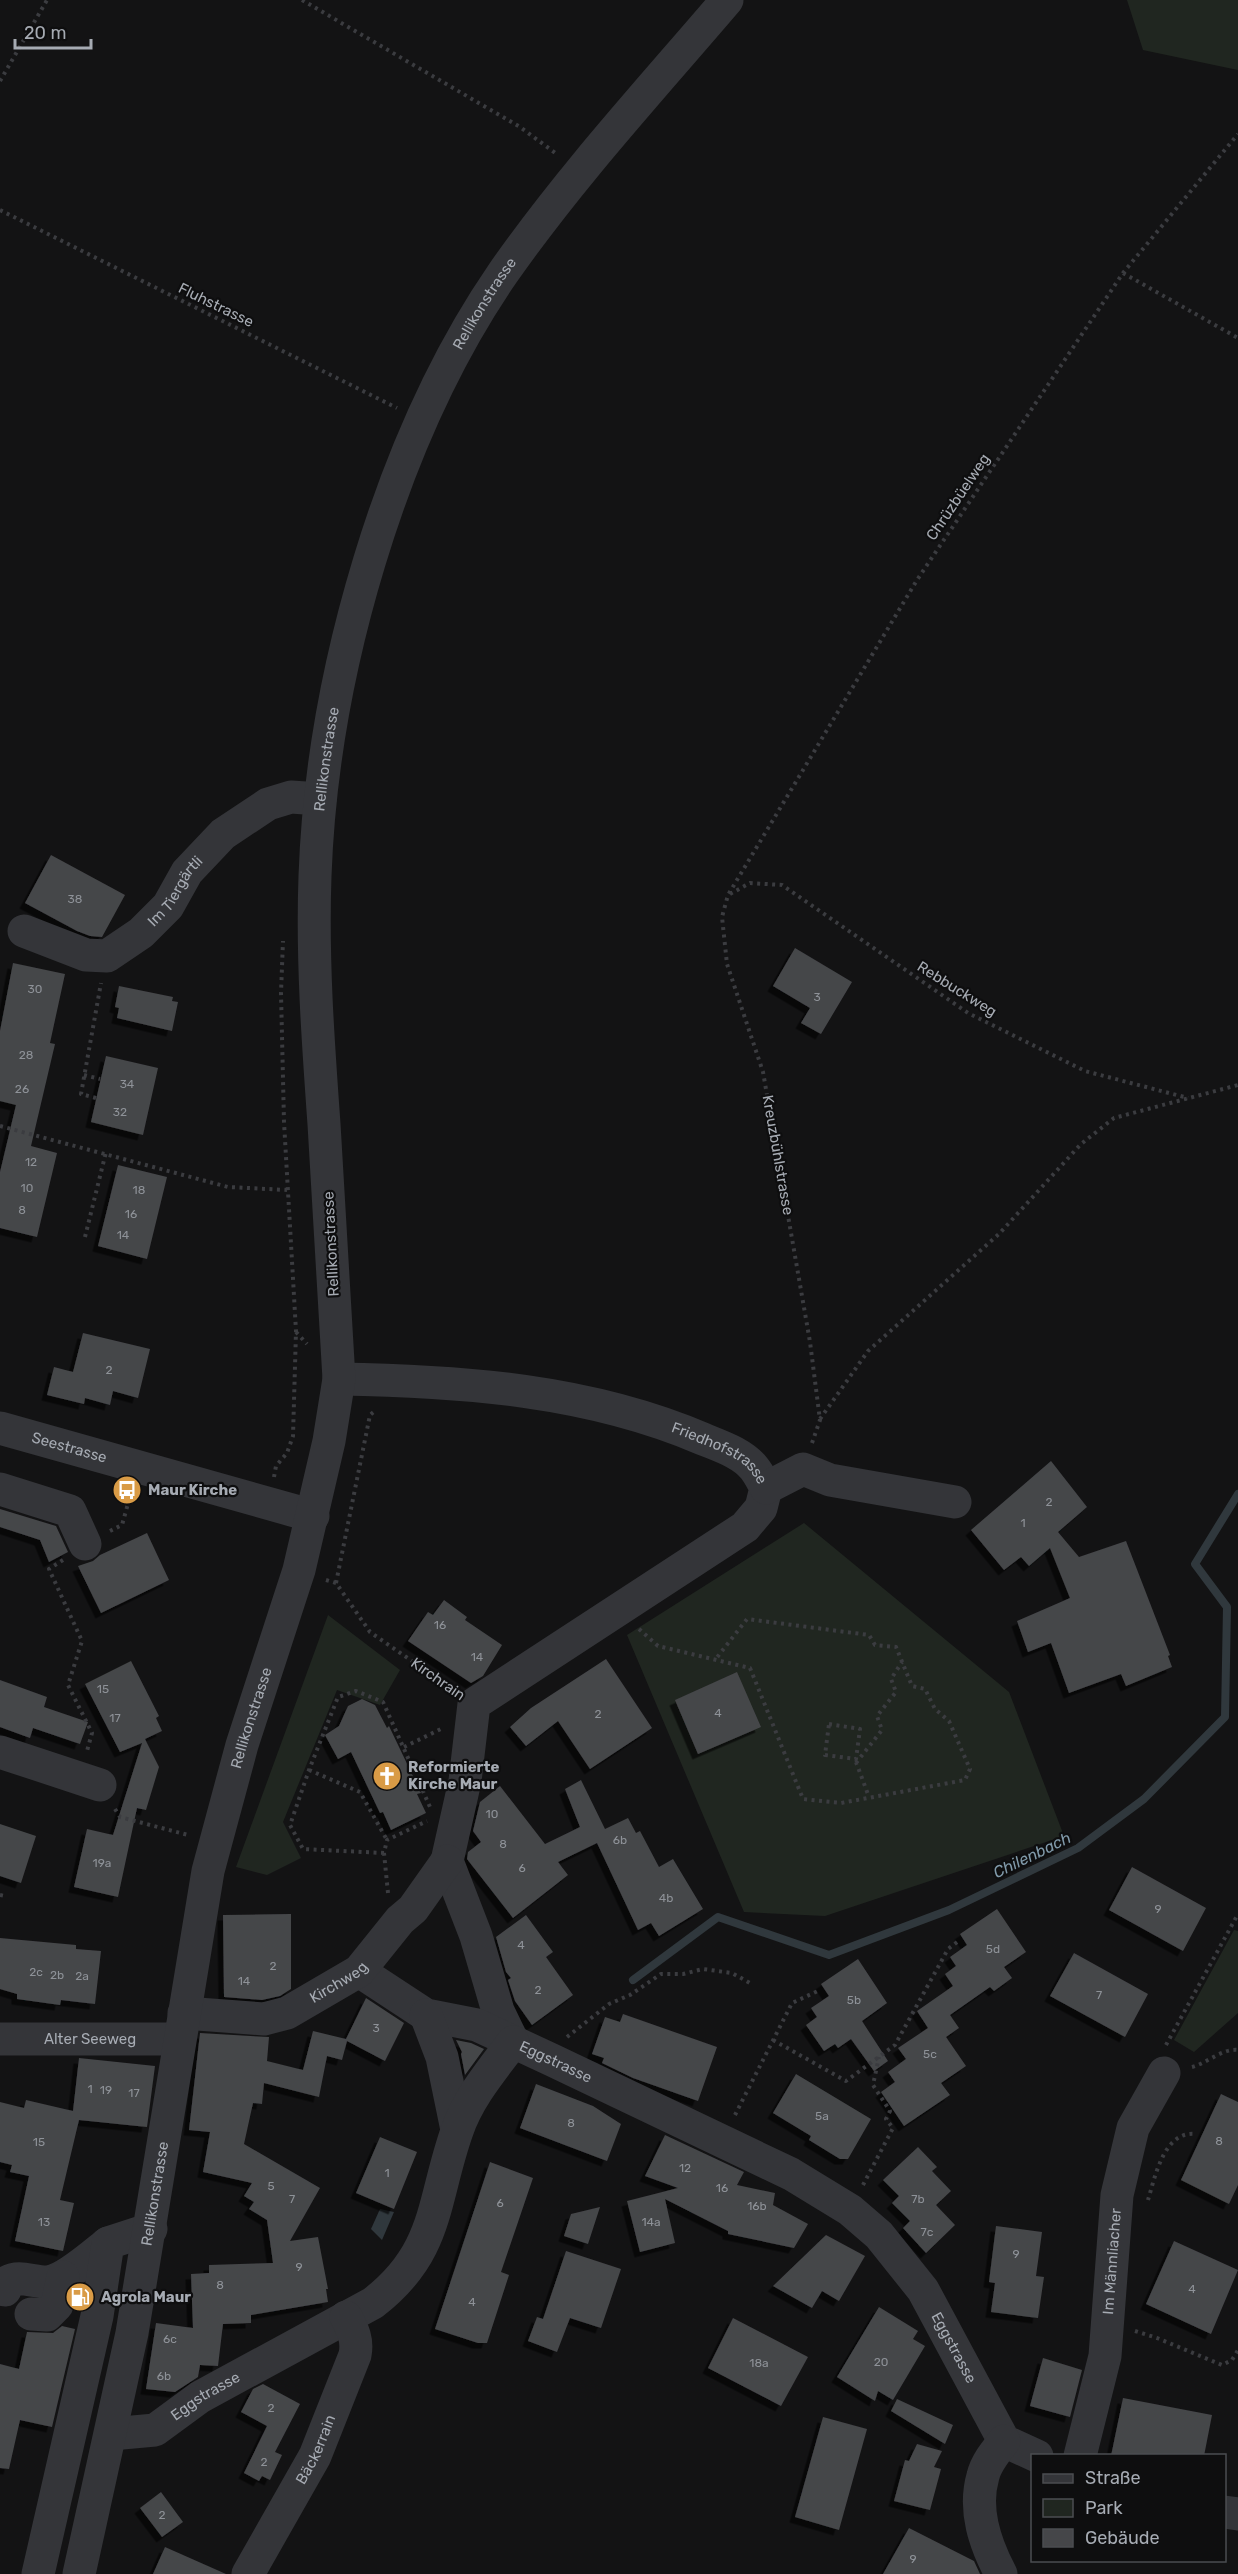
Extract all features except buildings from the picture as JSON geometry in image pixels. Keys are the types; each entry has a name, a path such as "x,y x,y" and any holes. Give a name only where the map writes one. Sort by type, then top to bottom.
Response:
{"street":[{"name":"Rellikonstrasse","path":"79,2574 132,2333 208,1871 242,1745 299,1570 329,1441 339,1379 314,947 320,799 335,699 374,547 403,410 461,343 502,274 564,159 727,0"},
{"name":"Im Tiergärtli","path":"107,956 141,933 168,906 187,872 223,834 268,804 291,797 320,799"},
{"path":"24,931 86,955 107,956"},
{"name":"Friedhofstrasse","path":"339,1379 412,1380 509,1388 610,1408 675,1427 734,1452 754,1467 766,1488 761,1508 746,1527 474,1709"},
{"name":"Seestrasse","path":"0,1428 313,1516"},
{"path":"766,1488 803,1469 830,1480 955,1502"},
{"path":"0,1489 70,1511 95,1538"},
{"name":"Kirchrain","path":"447,1861 465,1781 474,1709"},
{"path":"0,1752 90,1782"},
{"path":"447,1861 476,1936 498,2012 513,2042"},
{"name":"Kirchweg","path":"181,2026 264,2019 287,2013 359,1971 400,1920 413,1909 447,1861"},
{"path":"359,1971 426,2015 477,2025 513,2042"},
{"path":"426,2015 442,2057 457,2130"},
{"name":"Alter Seeweg","path":"0,2039 181,2026"},
{"name":"Eggstrasse","path":"111,2434 155,2430 200,2397 373,2303 388,2291 416,2258 436,2214 457,2130 472,2099 513,2042 791,2174 850,2210 879,2235 923,2290 1004,2441"},
{"name":"Im Männliacher","path":"1080,2454 1105,2356 1117,2195 1133,2128 1164,2073"},
{"path":"5,2290 7,2282 12,2278 48,2282 63,2277 108,2244 150,2229"},
{"path":"38,2574 97,2316 108,2244"},
{"path":"31,2314 47,2314 57,2305 63,2277"},
{"path":"97,2316 132,2333"},
{"name":"Bäckerrain","path":"248,2574 315,2456 355,2355 357,2345 355,2336 346,2317"},
{"path":"1001,2574 991,2555 979,2517 982,2476 990,2459 1004,2441 1033,2454"}],"path":[{"path":"0,81 47,0"},
{"path":"302,0 520,127 564,159"},
{"name":"Chrüzbüelweg","path":"728,895 917,580 1123,273 1238,134"},
{"name":"Fluhstrasse","path":"0,210 403,410"},
{"path":"1123,273 1238,338"},
{"name":"Rebbuckweg","path":"728,895 750,883 782,885 968,1013 1085,1071 1189,1098"},
{"name":"Kreuzbühlstrasse","path":"728,895 722,917 727,964 763,1072 810,1342 820,1420 868,1351 999,1234 1081,1144 1114,1118 1189,1098"},
{"path":"268,1502 276,1466 287,1453 293,1436 296,1331 287,1190 281,1005 283,938"},
{"path":"96,1098 81,1095 107,956"},
{"path":"84,1075 100,1079"},
{"path":"1189,1098 1238,1085"},
{"path":"0,1126 106,1152 228,1187 287,1190"},
{"path":"85,1237 106,1152"},
{"path":"299,1570 336,1583 370,1415 412,1380"},
{"path":"138,1468 122,1525 95,1538 49,1569 82,1641 68,1685 92,1733 90,1782 120,1817 215,1843"},
{"name":"Kirchrain","path":"336,1583 370,1632 474,1709"},
{"path":"619,1610 658,1646 716,1660 750,1668 803,1799 841,1803 964,1780 970,1770 949,1721 935,1709 925,1689 912,1686 896,1647 875,1645 869,1635 747,1620 716,1660"},
{"path":"855,1761 882,1730 877,1716 896,1692 891,1679 903,1662"},
{"path":"384,1853 303,1849 290,1825 338,1697 356,1691 382,1702 434,1818 387,1840"},
{"path":"404,1747 474,1709"},
{"path":"855,1761 825,1755 830,1724 860,1729 855,1761 869,1797"},
{"path":"309,1770 360,1792 387,1840 384,1853 387,1888"},
{"path":"1238,1914 1161,2054 1164,2073 1202,2064 1231,2049 1238,2050"},
{"path":"773,2040 846,2081 895,2045 948,1949 960,1940"},
{"path":"552,2060 562,2041 609,2004 630,1995 661,1974 683,1974 703,1969 732,1973 750,1983"},
{"path":"722,2140 792,2003 820,1990"},
{"path":"850,2210 894,2128 886,2119 890,2111 873,2085 879,2057"},
{"path":"1146,2207 1159,2165 1167,2151 1177,2139 1188,2133 1196,2134"},
{"path":"1108,2324 1157,2338 1222,2365 1232,2360 1238,2350"}],"green space":[{"path":"1127,0 1238,0 1238,70 1143,50"},
{"path":"804,1523 1009,1692 1064,1836 825,1916 744,1912 627,1635"},
{"path":"328,1615 400,1670 380,1705 337,1690 283,1822 301,1858 267,1875 236,1867"},
{"path":"1234,1930 1238,1931 1238,2013 1194,2052 1174,2040"}],"shaded area":[{"path":"380,2209 394,2212 382,2240 371,2229"}],"waterway":[{"name":"Chilenbach","path":"633,1980 718,1917 829,1955 949,1910 1078,1848 1144,1799 1225,1717 1227,1607 1195,1564 1238,1494"}],"place":[{"name":"Maur Kirche","path":"127,1490"},
{"name":"Reformierte Kirche Maur","path":"387,1776"},
{"name":"Agrola Maur","path":"80,2297"}]}
